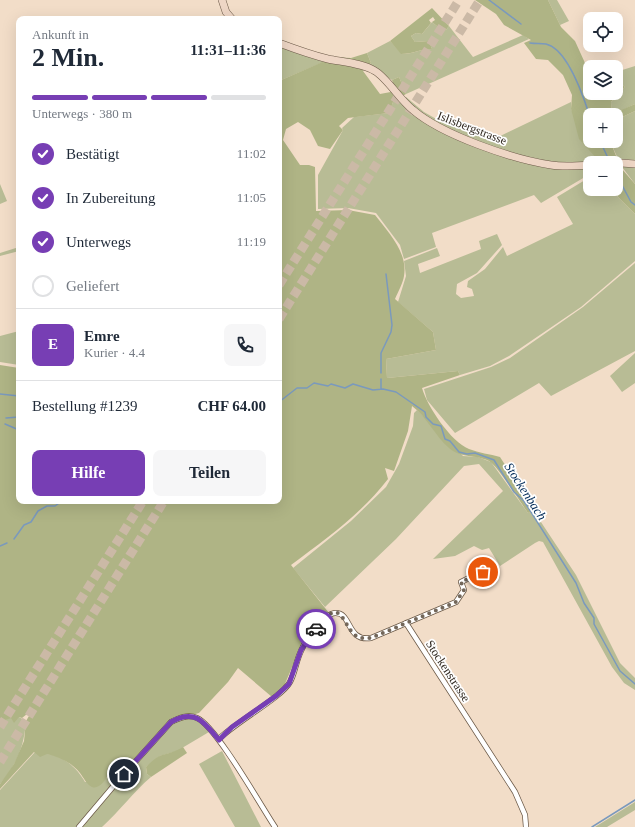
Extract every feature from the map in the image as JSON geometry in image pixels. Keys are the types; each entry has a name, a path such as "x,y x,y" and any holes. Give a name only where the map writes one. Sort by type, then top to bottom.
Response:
{"street":[{"path":"222,0 226,12 229,16"},
{"name":"Islisbergstrasse","path":"282,44 319,56 375,70 411,109 428,122 447,131 537,162 564,166 583,165"},
{"path":"623,163 635,164"},
{"path":"219,740 232,727 276,696 289,684 301,650 323,619 330,614 336,613 343,615 353,633 357,637 364,639 371,638 456,602 464,590 461,582 493,566"},
{"name":"Stockenstrasse","path":"406,623 515,792 523,810 526,827"},
{"path":"79,827 116,782 171,722 185,716 198,718 219,740 275,827"}],"green space":[{"path":"475,0 548,0 561,27 575,41 584,60 583,100 613,100 611,102 612,108 583,108 583,143 579,139 571,109 572,95 563,75 548,60 536,59 524,43 531,40 504,25 496,14"},
{"path":"548,0 557,0 569,21 560,25"},
{"path":"432,8 449,26 446,30 438,27 432,22 435,20 433,17 429,20 431,23 422,34 416,33 411,36 415,42 429,41 432,49 401,54 390,41"},
{"path":"432,22 438,27 446,30 449,26 473,57 523,35 529,39 406,94 399,77 392,80 368,66 371,63 367,53 390,41 402,54 432,49 429,41 415,42 411,36 416,33 422,34"},
{"path":"282,47 326,61 282,80"},
{"path":"367,53 371,63 363,71 380,94 396,91 392,80 399,77 406,94 393,102 389,113 348,118 339,126 343,130 330,149 318,146 310,130 298,122 286,129 283,140 300,165 315,167 316,211 348,210 375,215 391,235 400,251 403,259 404,276 402,285 395,299 433,332 436,350 386,359 387,378 458,371 460,375 422,388 429,404 441,423 462,445 469,449 500,457 534,510 528,513 493,464 484,459 459,454 449,448 412,406 408,431 394,471 385,468 388,479 378,492 355,515 291,565 329,613 319,619 299,651 284,686 272,697 238,668 228,682 199,713 170,721 126,770 118,767 113,774 109,774 102,784 97,787 95,788 90,786 77,769 65,761 47,754 40,757 34,752 0,789 0,784 14,764 24,741 26,721 29,716 27,714 22,718 19,717 14,723 11,718 0,722 0,365 16,368 16,504 282,504 282,80 334,57 351,58"},
{"path":"635,66 635,104 623,110 623,108 611,108 611,102 613,100 623,100 623,89 625,87 623,85 623,70"},
{"path":"406,97 424,112 438,120 492,140 571,102 571,109 583,131 583,148 592,148 596,156 583,156 583,162 564,164 523,156 470,139 438,126 404,99"},
{"path":"398,99 419,118 522,160 583,165 583,178 541,203 534,195 432,233 436,247 404,259 400,245 376,213 348,208 318,209 318,175 343,130 342,128 354,117 389,113 393,102"},
{"path":"635,104 635,111 623,117 623,109"},
{"path":"635,111 635,160 623,159 623,156 617,156 613,148 623,148 623,117"},
{"path":"587,148 613,148 616,156 594,156"},
{"path":"623,163 635,164 635,184 623,168"},
{"path":"623,170 635,184 635,214 618,197 623,196"},
{"path":"583,181 583,196 618,196 635,214 635,261 581,307 509,356 490,366 460,375 458,371 387,378 386,359 436,350 433,332 398,302 406,276 404,261 437,248 440,256 418,264 420,273 481,249 479,241 497,234 502,245 477,273 457,284 456,294 461,298 474,296 472,289 467,287 468,281 485,269 503,247 507,256 573,224 557,197"},
{"path":"0,184 7,201 0,204"},
{"path":"16,248 16,252 0,256 0,253"},
{"path":"635,263 635,351 551,396 539,383 455,433 427,400 424,389 491,367 510,358 583,307"},
{"path":"16,332 16,365 0,362 0,336"},
{"path":"635,353 635,383 622,392 610,376"},
{"path":"417,410 463,456 478,457 491,462 528,513 533,510 576,575 620,663 635,678 635,690 624,683 612,667 543,542 539,541 535,543 500,566 489,548 482,550 474,546 455,556 433,559 503,491 479,464 464,466 396,539 325,607 293,568 351,521 386,487 399,464 413,426 414,413"},
{"path":"11,717 19,717 26,721 25,730 19,755 0,784 0,722"},
{"path":"190,717 202,723 228,756 209,732 177,751 160,756 146,767 147,774 151,777 102,827 81,827 173,723"},
{"path":"183,747 187,753 151,777 147,774 146,767 155,759"},
{"path":"222,751 261,827 235,827 199,764"},
{"path":"35,752 53,755 64,760 78,772 85,782 107,778 118,767 126,770 77,827 0,827 0,790"},
{"path":"635,802 635,810 607,827 595,827"}],"waterway":[{"path":"489,0 521,24"},
{"path":"530,43 546,44 554,48 561,55 574,75 587,108"},
{"path":"603,148 607,156"},
{"path":"623,187 631,202 635,205"},
{"path":"381,373 381,353 391,332 392,325 386,274"},
{"path":"381,379 381,389"},
{"name":"Stockenbach","path":"282,400 297,388 307,388 314,383 328,386 331,384 345,388 353,384 373,390 383,389 396,392 425,412 426,417 433,424 441,426 445,439 450,441 459,452 467,454 475,453 494,460 514,492 524,501 576,583 584,603 594,618 594,624 620,671 635,684"},
{"path":"0,394 16,396"},
{"path":"6,418 16,417"},
{"path":"5,424 16,429"},
{"path":"14,539 24,525 31,522 38,511 47,506 55,506 58,504"},
{"path":"0,546 7,543"},
{"path":"592,827 635,800"}],"tunnel":[{"path":"282,280 459,0"},
{"path":"282,314 480,0"},
{"path":"0,727 141,504"},
{"path":"0,762 162,504"}],"way so far":[{"path":"316,629 323,619 330,614 336,613 343,615 353,633 357,637 364,639 371,638 456,602 464,590 461,582 483,572"}],"route":[{"path":"124,774 171,722 178,718 193,716 198,718 203,721 219,740 232,727 276,696 289,684 301,650 316,629"}]}
